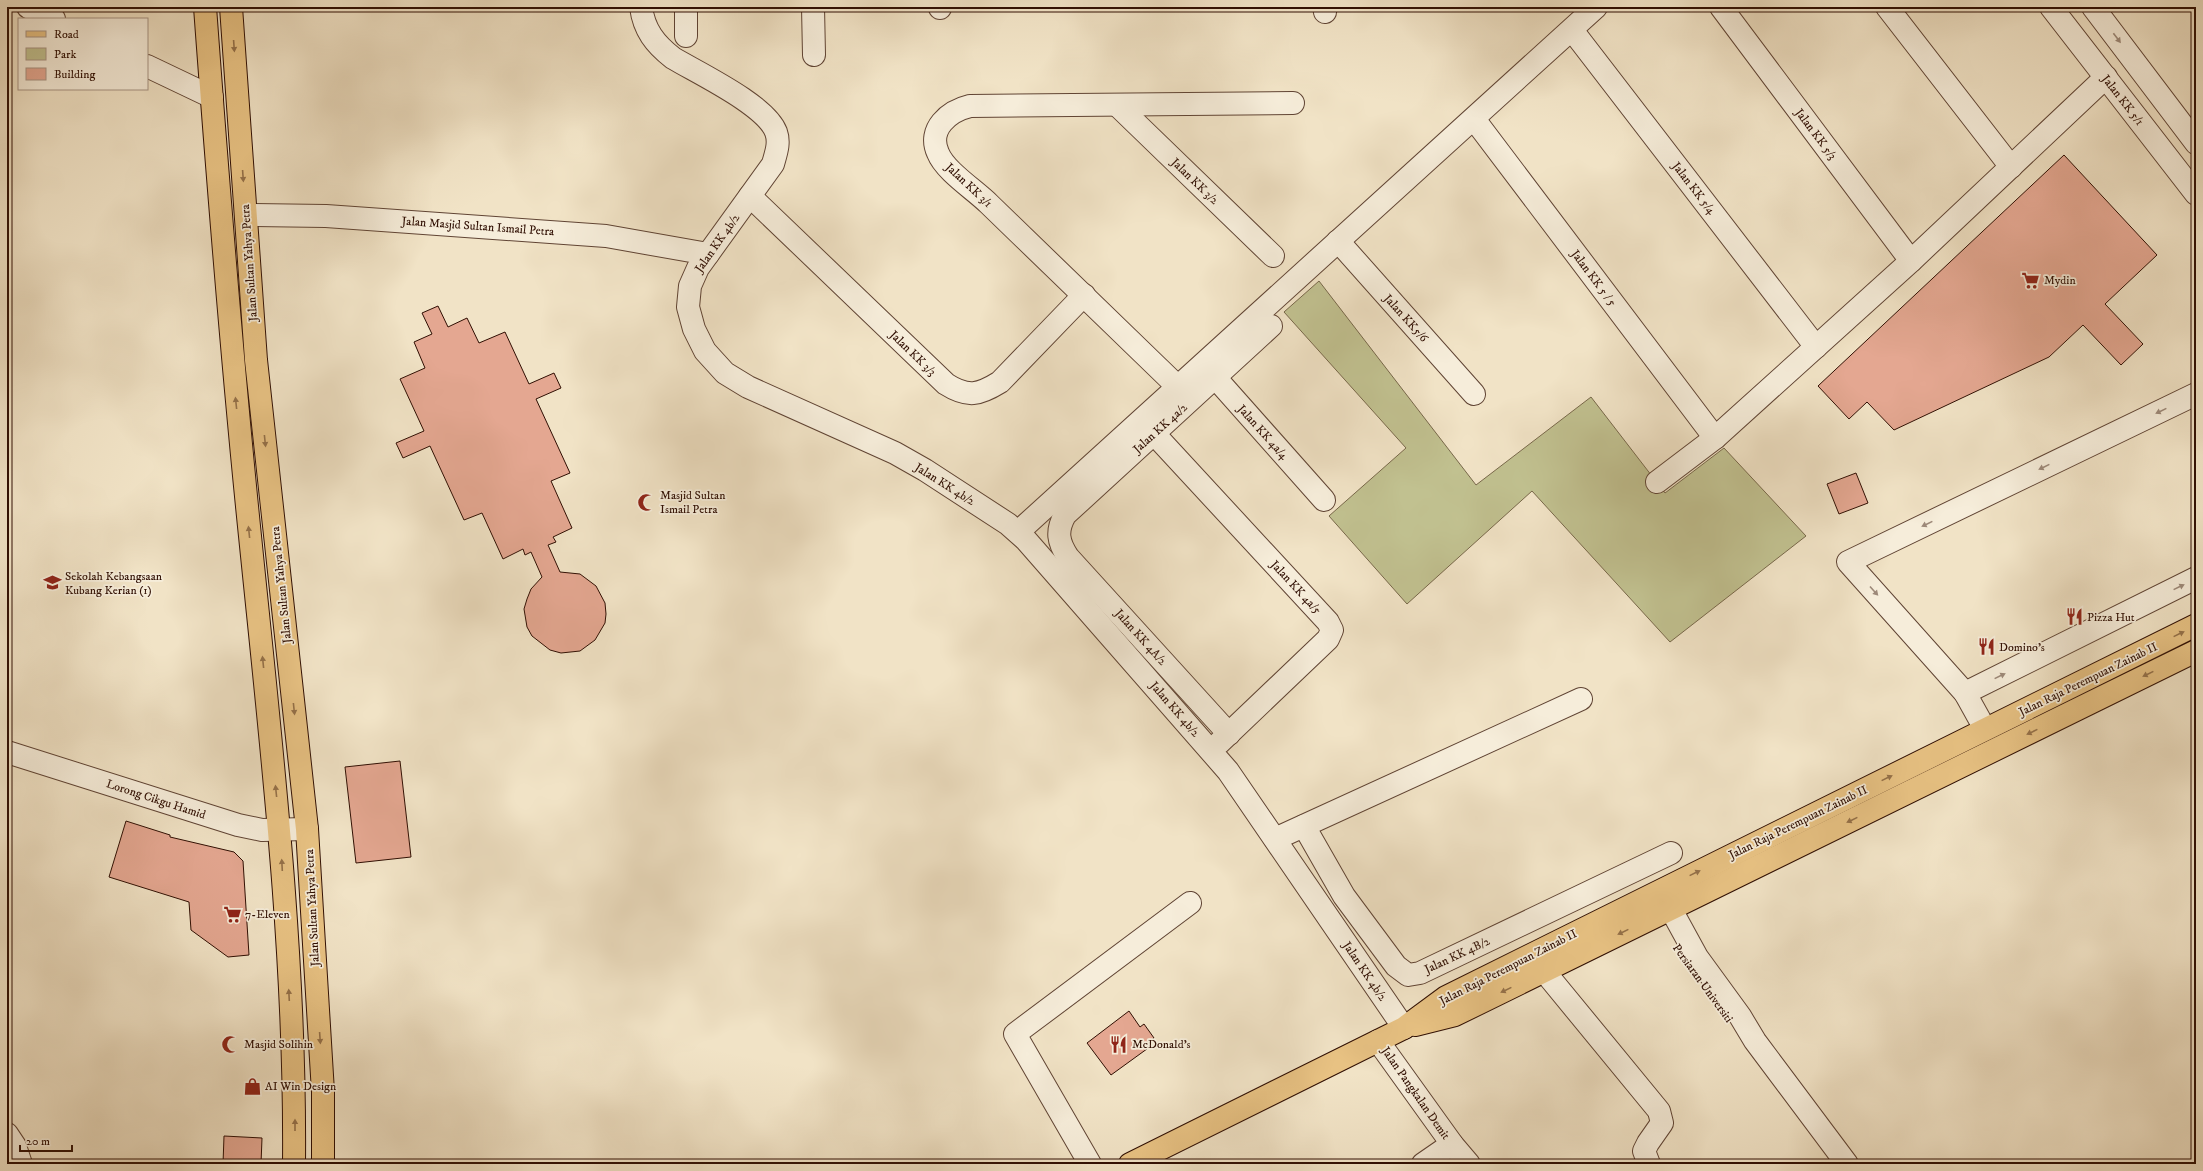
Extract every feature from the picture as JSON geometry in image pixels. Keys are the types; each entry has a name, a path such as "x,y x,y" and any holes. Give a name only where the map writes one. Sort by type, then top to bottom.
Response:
{"main road":[{"name":"Jalan Sultan Yahya Petra","path":"205,7 231,355 280,830 295,1098 294,1164"},
{"name":"Jalan Sultan Yahya Petra","path":"231,7 256,360 307,829 323,1092 323,1164"},
{"name":"Jalan Raja Perempuan Zainab II","path":"1404,1028 1455,1015 1544,971 1659,903 1986,729 2196,625"},
{"name":"Jalan Raja Perempuan Zainab II","path":"1130,1164 1404,1028 1446,996 1605,918 1659,903 2196,651"}],"street":[{"path":"28,7 52,18"},
{"name":"Jalan KK 4b/2","path":"641,7 643,21 650,35 661,48 673,58 754,106 766,116 776,131 778,148 773,164 698,268 690,286 688,307 694,329 705,351 725,372 748,387 895,453 925,470 1022,536 1212,750 1275,839 1404,1028"},
{"path":"686,7 686,36"},
{"path":"813,7 814,55"},
{"name":"Jalan KK 5/3","path":"1721,7 1911,261"},
{"path":"1887,7 2010,167"},
{"name":"Jalan KK 5/1","path":"2051,7 2196,194"},
{"path":"2093,7 2196,143"},
{"path":"1022,536 1148,427 1178,387 1209,371 1338,242 1572,30 1590,9"},
{"name":"Jalan KK 5/4","path":"1572,30 1816,347"},
{"path":"148,66 212,97"},
{"path":"1657,482 1715,438 1816,347 1911,261 2106,77"},
{"path":"2135,116 2160,96"},
{"name":"Jalan KK 3/1","path":"1178,387 980,195 945,164 938,153 934,141 937,129 945,118 957,110 970,106 1293,103"},
{"name":"Jalan KK 3/2","path":"1117,105 1273,256"},
{"name":"Jalan KK 5 / 5","path":"1474,118 1715,438"},
{"name":"Jalan KK 3/3","path":"750,196 946,384 959,393 973,394 987,390 1000,382 1084,295"},
{"name":"Jalan Masjid Sultan Ismail Petra","path":"246,215 326,216 606,236 708,254"},
{"name":"Jalan KK5/6","path":"1338,242 1474,394"},
{"name":"Jalan KK 4a/2","path":"1058,536 1060,524 1065,515 1148,427 1209,371 1271,326"},
{"name":"Jalan KK 4a/4","path":"1209,371 1324,500"},
{"path":"1986,729 1965,693 1848,562 2196,394"},
{"name":"Jalan KK 4a/5","path":"1148,427 1330,626 1331,635 1328,639 1212,750"},
{"path":"1022,536 1058,536"},
{"name":"Jalan KK 4A/2","path":"1058,536 1061,547 1068,557 1229,734"},
{"path":"1965,693 2196,578"},
{"path":"1275,839 1581,699"},
{"name":"Lorong Cikgu Hamid","path":"7,752 238,825 262,830 307,829"},
{"name":"Jalan KK 4B/2","path":"1304,826 1344,896 1396,966 1408,975 1420,973 1671,853"},
{"path":"1592,891 1605,918"},
{"name":"Persiaran Universiti","path":"1659,903 1740,1016 1755,1042 1847,1164"},
{"path":"1090,1164 1015,1034 1190,904"},
{"path":"1544,971 1659,1111 1662,1123 1644,1150 1649,1164"},
{"name":"Jalan Pangkalan Demit","path":"1378,1041 1452,1144 1469,1164"},
{"path":"7,1134 15,1146 22,1164"},
{"path":"1424,1164 1452,1144"}],"green space":[{"path":"1319,281 1476,485 1591,397 1665,493 1724,448 1806,536 1670,642 1532,491 1407,604 1329,516 1406,448 1284,312"}],"building":[{"name":"Mydin","path":"2064,155 2157,255 2105,304 2143,344 2121,365 2083,325 2049,357 1894,430 1867,402 1849,419 1818,386"},
{"path":"438,306 448,327 467,318 479,343 505,332 529,384 554,373 561,388 536,399 570,473 551,481 572,528 553,537 556,542 548,545 560,572 580,574 596,586 605,603 606,614 605,623 595,640 580,651 561,653 550,650 532,636 527,627 524,609 527,599 531,589 542,577 531,552 525,555 523,549 503,559 482,513 464,520 430,446 403,458 396,443 424,431 400,379 425,368 414,342 432,334 422,313"},
{"path":"1856,473 1868,503 1839,514 1827,484"},
{"path":"400,761 411,857 356,863 345,767"},
{"path":"126,821 170,835 170,837 234,852 243,861 249,955 228,957 191,930 189,902 109,877"},
{"name":"McDonald's","path":"1129,1011 1140,1027 1144,1024 1154,1038 1148,1043 1151,1046 1111,1075 1087,1043"},
{"path":"224,1136 262,1138 261,1164 223,1164"}],"place":[{"name":"Mydin","path":"2031,280"},
{"name":"Masjid Sultan Ismail Petra","path":"647,502"},
{"name":"Sekolah Kebangsaan Kubang Kerian (1)","path":"52,583"},
{"name":"Pizza Hut","path":"2074,617"},
{"name":"Domino's","path":"1986,647"},
{"name":"7-Eleven","path":"232,914"},
{"name":"Masjid Solihin","path":"231,1044"},
{"name":"McDonald's","path":"1119,1044"},
{"name":"AI Win Design","path":"252,1086"}]}
